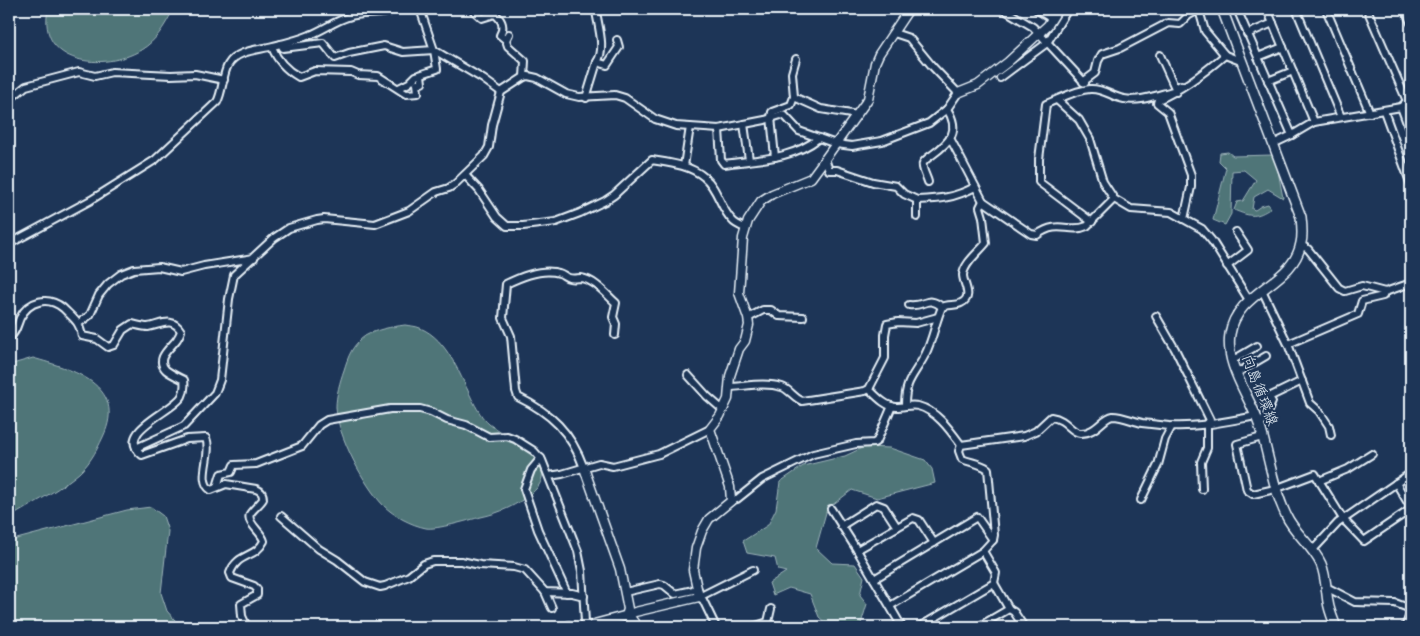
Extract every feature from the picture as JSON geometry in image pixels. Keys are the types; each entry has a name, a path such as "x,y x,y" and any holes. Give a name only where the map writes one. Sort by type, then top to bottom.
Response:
{"main road":[{"name":"向島循環線","path":"1222,9 1301,217 1301,245 1296,257 1288,268 1249,300 1239,311 1232,325 1230,349 1237,373 1258,421 1275,488 1286,516 1322,566 1328,605 1336,627"},
{"path":"588,627 596,624 630,623"}],"street":[{"path":"9,244 91,200 155,160 211,109 221,94 228,64 238,56 252,50 308,36 348,16 388,13 396,9"},
{"path":"399,88 409,83 416,76 438,69 434,50 420,9"},
{"path":"472,9 482,18 495,14 500,18 503,23 500,35 506,40 508,46 525,60 524,77"},
{"path":"586,98 599,58 601,44 597,9"},
{"path":"549,476 599,463 613,466 659,454 710,429 728,399 730,376 739,349 745,342 749,325 739,293 745,228 755,208 761,201 772,194 811,178 825,160 868,99 875,63 879,54 909,9"},
{"path":"1004,9 1033,27 1090,89"},
{"path":"1036,9 1052,19"},
{"path":"136,448 184,426 215,393 220,380 229,299 234,275 274,238 289,228 324,219 375,224 409,211 436,192 455,184 484,156 489,147 492,125 501,92 524,77 537,78 566,94 586,98 615,95 625,98 655,119 676,126 719,129 777,115 785,116 799,131 836,144 852,146 882,141 929,123 947,110 958,93 978,85 1008,62 1048,25 1058,9"},
{"path":"1000,78 1047,43 1068,9"},
{"path":"1083,82 1095,73 1098,60 1102,54 1120,48 1168,23 1180,24 1189,15 1200,9 1205,31 1225,55 1238,60 1241,59"},
{"path":"1237,9 1292,136"},
{"path":"1267,9 1314,122"},
{"path":"1296,9 1341,117"},
{"path":"1326,9 1370,113"},
{"path":"1273,144 1292,136 1314,122 1401,108 1407,101 1367,9"},
{"path":"1405,9 1411,23"},
{"path":"1248,34 1273,23"},
{"path":"894,33 909,38 958,93"},
{"path":"506,40 510,34"},
{"path":"597,62 607,65 618,46 617,40"},
{"path":"280,44 284,48 323,43 335,58 349,53 384,46 403,52 434,50 501,92"},
{"path":"272,46 282,64 291,73 299,77 315,71 351,72 358,75 378,76 406,94 418,93 417,83 422,82 421,75"},
{"path":"1258,57 1283,47"},
{"path":"1160,55 1175,88 1187,85"},
{"path":"1184,219 1190,193 1191,175 1168,112 1158,103 1158,100 1187,85 1225,55"},
{"path":"775,157 772,112 791,105 794,97 792,73 796,58"},
{"path":"1268,81 1293,71"},
{"path":"9,100 26,86 79,72 95,76 112,72 171,75 195,74 224,80"},
{"path":"1092,222 1039,182 1038,159 1046,104 1067,95 1090,89 1101,90 1124,99 1147,98 1173,91 1176,92"},
{"path":"794,97 821,109 857,116"},
{"path":"1057,100 1079,120 1090,139 1103,182 1114,199 1131,209 1171,212 1202,229 1212,241 1249,300"},
{"path":"1401,108 1411,134"},
{"path":"928,182 922,166 950,138 954,126 947,110"},
{"path":"1384,111 1411,184"},
{"path":"744,124 749,160"},
{"path":"684,166 690,127"},
{"path":"719,129 721,160 724,164 787,156 819,138"},
{"path":"950,138 982,201 1031,234 1037,235 1044,230 1060,226 1081,229 1092,222 1114,199"},
{"path":"465,175 479,190 497,217 507,226 523,226 556,222 605,201 652,160 684,166 704,176 712,185 727,215 733,222 745,228"},
{"path":"825,160 829,170 844,172 873,182 896,186 904,194 917,200 947,198 964,193 975,187"},
{"path":"917,200 917,216"},
{"path":"905,405 905,392 908,383 925,355 942,307 960,304 965,300 968,292 963,273 967,264 986,243 980,207 982,201"},
{"path":"1227,266 1248,250 1236,232"},
{"path":"1301,245 1308,249 1339,288 1345,290 1362,286 1385,292"},
{"path":"79,323 90,315 99,295 108,284 121,274 134,270 159,267 181,272 204,266 254,258"},
{"path":"615,335 616,324 613,317 616,303 590,281 582,278 567,278 560,273 550,272 531,273 506,284 504,318 511,336 518,397 539,407 542,412 554,420 569,436 580,455 620,569 630,623"},
{"path":"1288,344 1358,314 1362,301 1383,296 1385,292 1411,283"},
{"path":"1262,290 1288,344 1310,403 1320,411 1329,426 1331,435"},
{"path":"9,338 15,331 21,316 38,301 45,300 57,304 79,323 82,336 97,339 108,347 114,345 123,330 132,324 147,327 170,322 177,325 181,331 177,339 164,354 162,363 166,369 184,380 185,388 182,397 174,405 158,414 138,433 134,440 136,448 142,455 187,439 206,438 209,445 204,480 210,490 226,484 260,490 263,494 264,499 250,514 250,520 252,525 262,535 264,541 260,549 237,560 230,573 232,578 258,589 257,594 241,604 242,616 246,627"},
{"path":"909,305 917,306 931,300 936,301 942,307"},
{"path":"748,318 763,310 771,310 779,316 803,317"},
{"path":"1156,316 1193,384 1210,420 1207,424 1207,448 1200,462 1202,489"},
{"path":"869,389 886,358 885,336 887,324 898,322 916,323 938,317"},
{"path":"1233,360 1257,346"},
{"path":"1237,373 1266,356"},
{"path":"688,375 706,396 723,410"},
{"path":"961,445 1024,436 1036,431 1051,417 1060,418 1076,432 1082,433 1097,428 1107,418 1114,416 1142,423 1172,426 1264,422 1272,402 1269,397 1302,381"},
{"path":"730,387 764,384 784,388 795,398 802,401 869,389"},
{"path":"869,389 879,399 897,408 905,405 918,406 930,411 941,420 961,445 962,459 981,464 988,469 994,535 992,540 983,551 890,606"},
{"path":"716,627 698,592 693,570 696,548 702,530 709,519 731,501 738,499 762,479 813,454 856,444 874,443 877,441 892,406"},
{"path":"218,487 221,474 231,472 234,465 256,464 302,446 319,425 327,420 390,410 420,409 447,420 466,425 489,437 507,436 515,439 534,451 540,458 578,550 582,570 585,622 588,627"},
{"path":"1141,500 1158,465 1165,439 1172,426"},
{"path":"710,429 730,487 731,501"},
{"path":"1262,437 1236,444 1248,490 1253,494 1315,474 1343,519 1364,541 1411,508 1396,483"},
{"path":"1320,481 1348,469 1372,454"},
{"path":"540,458 531,470 524,489 538,530 567,593"},
{"path":"1312,551 1338,522 1411,473"},
{"path":"841,526 876,504 884,507 897,527"},
{"path":"831,509 902,627"},
{"path":"281,516 319,549 337,560 365,582 380,587 385,586 408,576 424,564 433,562 461,561 480,565 514,567 525,570 546,592 552,608"},
{"path":"874,578 977,517 992,540"},
{"path":"857,550 913,518 919,520 934,543"},
{"path":"983,551 996,573 994,582 1009,609 1014,612 1024,627"},
{"path":"630,623 635,612 698,592 753,570"},
{"path":"919,627 994,582"},
{"path":"625,592 660,584 675,594 698,592"},
{"path":"1326,588 1355,602 1395,603 1411,610 1405,627"},
{"path":"546,592 580,594 584,596"},
{"path":"752,627 768,622 771,609"},
{"path":"978,627 1009,609"}],"green space":[{"path":"48,9 173,9 159,33 141,50 126,57 109,61 92,61 76,59 63,52 53,42 47,28"},
{"path":"1228,152 1233,156 1273,155 1276,160 1283,198 1268,189 1254,197 1252,209 1255,210 1268,204 1271,208 1257,215 1245,214 1234,210 1237,202 1243,201 1256,180 1244,170 1232,171 1231,214 1225,225 1213,220 1226,168 1219,161 1220,153"},
{"path":"405,325 420,328 430,333 438,341 453,360 484,419 521,445 538,463 542,472 540,482 532,493 502,511 431,528 420,527 397,516 383,505 376,496 360,473 341,431 336,407 338,388 349,356 354,347 365,336 379,330"},
{"path":"33,358 79,374 92,382 102,392 108,404 109,419 103,437 83,469 58,488 9,518 9,365"},
{"path":"864,447 890,448 925,460 932,469 935,483 877,498 852,490 827,509 816,548 832,563 855,564 864,577 860,595 867,604 860,627 830,627 819,617 810,594 789,588 773,595 769,583 786,572 778,570 775,558 747,553 743,541 768,525 776,509 780,482 803,466 845,456"},
{"path":"151,507 163,516 168,531 161,593 167,611 181,627 9,627 9,541 127,510"}]}
